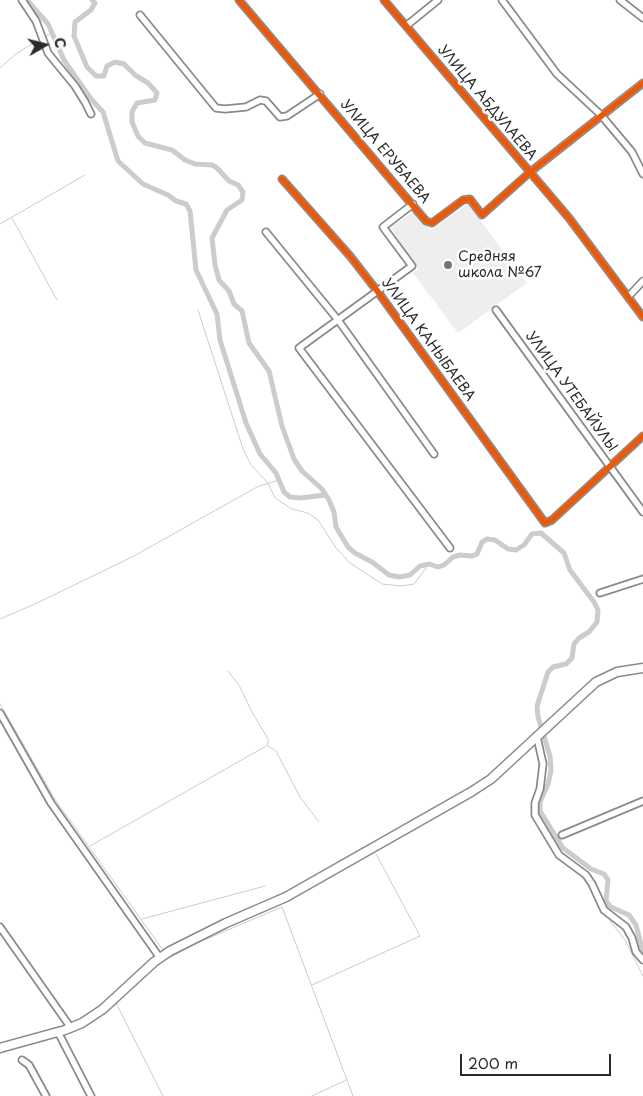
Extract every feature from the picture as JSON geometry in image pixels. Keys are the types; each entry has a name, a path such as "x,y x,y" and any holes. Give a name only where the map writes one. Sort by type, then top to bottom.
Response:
{"main road":[{"path":"0,1048 58,1032 82,1023 103,1009 165,955 226,923 286,897 491,779 596,682 616,672 643,668"}],"street":[{"path":"22,0 36,21 48,53 75,86 91,114"},
{"name":"УЛИЦА ЕРУБАЕВА","path":"240,0 426,221 432,223 463,200 470,199 482,215 600,115 643,83"},
{"name":"УЛИЦА АБДУЛАЕВА","path":"384,0 569,218 643,317"},
{"path":"406,26 438,0"},
{"path":"502,0 557,74 600,115 632,152 643,174"},
{"path":"620,0 643,18"},
{"path":"140,15 216,108 246,107 260,100 266,101 280,117 287,116 320,94"},
{"name":"УЛИЦА КАНЫБАЕВА","path":"282,179 350,256 378,292 545,523 552,520 610,467"},
{"path":"413,204 382,226 412,266 299,348 450,548"},
{"path":"266,232 338,320 434,454"},
{"path":"628,297 643,281"},
{"name":"УЛИЦА УТЕБАЙУЛЫ","path":"496,310 643,512"},
{"path":"610,467 643,436"},
{"path":"600,593 643,579"},
{"path":"0,714 51,803 165,955"},
{"path":"541,734 544,764 540,789 535,803 535,815 559,855 586,875 604,910 626,927 636,952 643,960"},
{"path":"562,834 643,801"},
{"path":"0,927 71,1028"},
{"path":"58,1032 91,1096"},
{"path":"22,1060 28,1065 46,1096"}],"shaded area":[{"path":"468,204 527,283 458,333 413,273 418,269 390,227 413,212 431,230"}],"waterway":[{"path":"27,0 48,24 64,60 91,99 103,112 118,161 143,184 186,204 190,211 196,270 217,314 220,340 246,423 260,454 276,473 284,492 290,497 301,498 325,495"},
{"path":"92,0 95,3 91,10 75,22 74,36 87,67 96,76 104,76 107,66 115,62 124,64 135,75 148,83 157,93 155,100 137,103 132,112 132,122 138,136 145,143 172,150 185,160 195,164 212,165 229,181 238,185 243,192 242,200 227,210 212,238 219,280 229,291 234,304 242,311 249,343 269,371 282,426 294,459 302,471 322,489 329,500 334,512 336,527 348,547 389,575 399,577 410,575 420,566 429,564 438,567 444,565 453,557 477,554 482,542 487,539 495,540 508,549 516,550 524,545 532,534 541,533 564,553 570,570 594,602 598,610 597,622 589,632 579,638 574,644 572,658 566,664 553,667 548,672 537,706 538,717 550,756 551,771 548,784 540,802 540,811 563,848 591,869 604,874 608,880 606,901 611,907 629,915 636,925 643,952"},
{"path":"45,37 52,33"},
{"path":"0,68 16,54 36,41"},
{"path":"0,224 85,175"},
{"path":"12,218 57,300"},
{"path":"198,310 243,449 251,465 268,483 275,498 292,509 308,513 318,520 336,548 350,563 382,584 401,586 414,584 429,564"},
{"path":"0,619 134,556 257,487 279,480"},
{"path":"90,846 268,745 268,739 240,687 228,671"},
{"path":"0,704 56,801 163,950"},
{"path":"268,746 276,751 300,797 319,822"},
{"path":"312,985 420,936 376,854"},
{"path":"142,919 265,886"},
{"path":"167,955 169,958 197,943 282,907 353,1096"},
{"path":"610,921 625,940 643,976"},
{"path":"116,1003 163,1096"},
{"path":"312,1096 346,1080"}],"cycle path":[{"path":"239,0 426,221 432,223 463,200 470,199 482,215 529,173 643,83"},
{"path":"384,0 569,218 643,317"},
{"path":"282,179 350,256 378,292 545,523 552,520 643,436"}],"place":[{"name":"Средняя школа №67","path":"448,265"}]}
